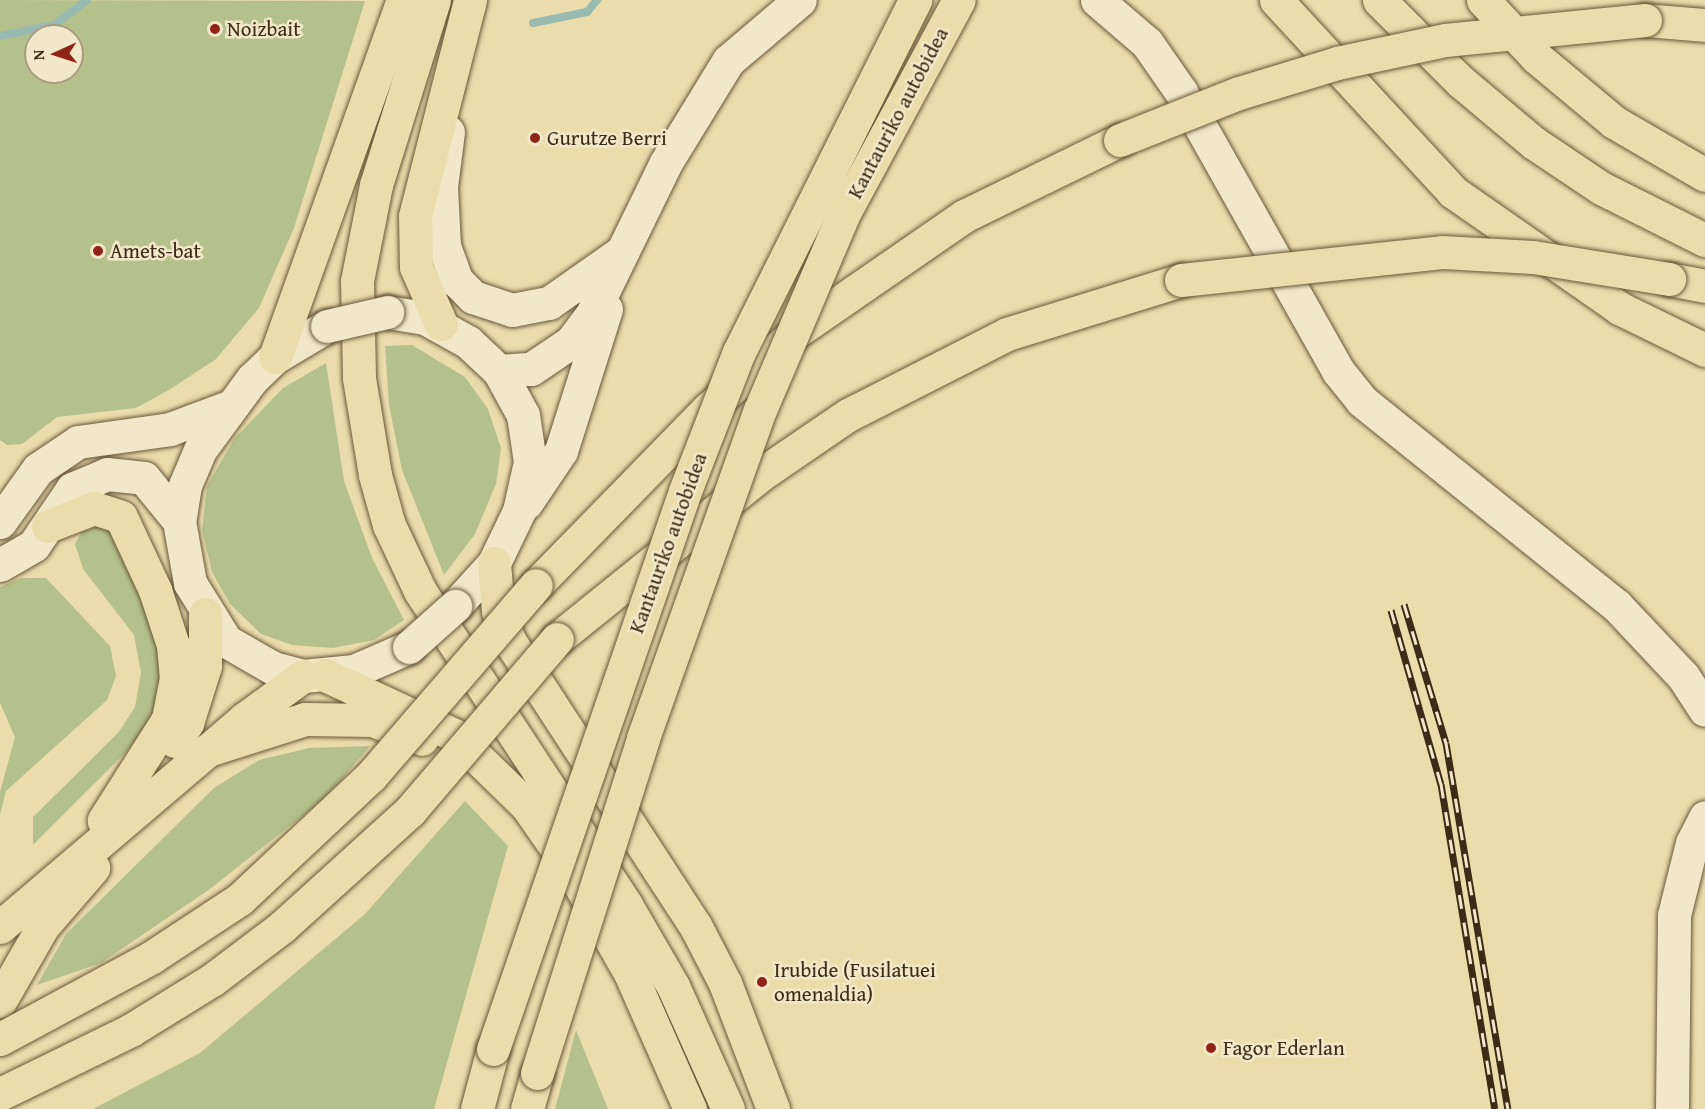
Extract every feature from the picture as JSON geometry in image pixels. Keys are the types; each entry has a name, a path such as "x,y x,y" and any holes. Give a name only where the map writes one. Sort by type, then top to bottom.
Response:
{"main road":[{"path":"275,357 403,0"},
{"path":"434,0 376,185 357,281 358,378 375,475 389,525 420,591 626,905 673,986 728,1109"},
{"path":"441,324 421,285 413,244 415,216 457,60 470,0"},
{"name":"Kantauriko autobidea","path":"477,1109 494,1049 685,491 739,352 915,0"},
{"name":"Kantauriko autobidea","path":"527,1109 647,726 760,410 843,215 958,0"},
{"path":"1276,0 1453,192 1619,308 1705,350"},
{"path":"1379,0 1460,81 1534,142 1601,188 1705,240"},
{"path":"1483,0 1536,57 1614,122 1705,175"},
{"path":"0,1039 152,957 240,899 371,776 536,585 708,409 796,332 964,216 1120,140 1239,93 1337,63 1445,40 1645,20 1705,25"},
{"path":"0,1094 131,1030 212,980 282,927 410,811 557,639 760,475 848,415 1007,334 1181,280 1442,252 1533,257 1705,286"},
{"path":"48,526 94,508 121,517 156,590 173,645 176,678 168,719 104,820"},
{"path":"494,563 498,611 509,640 695,925 725,983 773,1109"},
{"path":"35,895 104,820 187,723 205,666 205,614"},
{"path":"0,927 208,750 314,676 431,721 492,767 546,832 601,922 690,1109"},
{"path":"208,750 305,719 372,720 398,727 469,770 495,793 601,922"},
{"path":"0,1001 43,926 156,793"}],"street":[{"path":"499,371 531,369 571,342 592,315 665,164 728,61 800,0"},
{"path":"1097,0 1148,43 1181,92 1338,371 1394,427 1616,605 1683,676 1705,710"},
{"path":"457,60 441,199 444,246 457,281 493,306 530,308 549,303 625,250"},
{"path":"519,511 547,478 561,452 625,250"},
{"path":"387,312 441,324 499,371 523,415 530,462 519,511 494,563 455,606 409,647 381,663 314,676 244,655 205,614 190,583 179,522 185,485 200,450 226,408 275,357 327,326 387,312"},
{"path":"0,522 38,469 78,442 170,429 226,408"},
{"path":"0,565 34,544 72,489 107,474 144,478 179,522"},
{"path":"1672,1109 1674,915 1692,843 1705,817"}],"green space":[{"path":"0,0 365,1 294,228 259,308 216,359 169,390 136,408 57,417 22,444 7,445 0,440"},
{"path":"412,345 465,377 488,409 501,448 496,484 475,534 444,575 402,470 389,405 385,346"},
{"path":"326,363 344,481 372,558 404,620 374,640 333,648 292,645 261,634 230,604 212,572 202,530 207,486 234,439 283,388"},
{"path":"100,526 114,531 158,640 160,686 150,721 127,751 33,845 33,817 118,733 135,707 141,673 134,635 83,569 75,544 82,531"},
{"path":"21,578 46,578 110,646 116,676 107,700 6,791 0,815 0,792 15,737 0,703 0,587"},
{"path":"370,746 325,798 210,889 101,963 37,985 66,934 214,788 259,760 309,748"},
{"path":"465,801 508,846 434,1109 93,1109 200,1053 365,914"},
{"path":"576,1030 608,1109 555,1109"}],"waterway":[{"path":"0,36 54,25 87,0"},
{"path":"533,23 587,12 597,0"}],"railway":[{"path":"1404,604 1446,743 1508,1109"},
{"path":"1391,610 1441,784 1495,1109"}],"place":[{"name":"Noizbait","path":"215,29"},
{"name":"Gurutze Berri","path":"535,138"},
{"name":"Amets-bat","path":"98,251"},
{"name":"Irubide (Fusilatuei omenaldia)","path":"762,982"},
{"name":"Fagor Ederlan","path":"1211,1048"}]}
